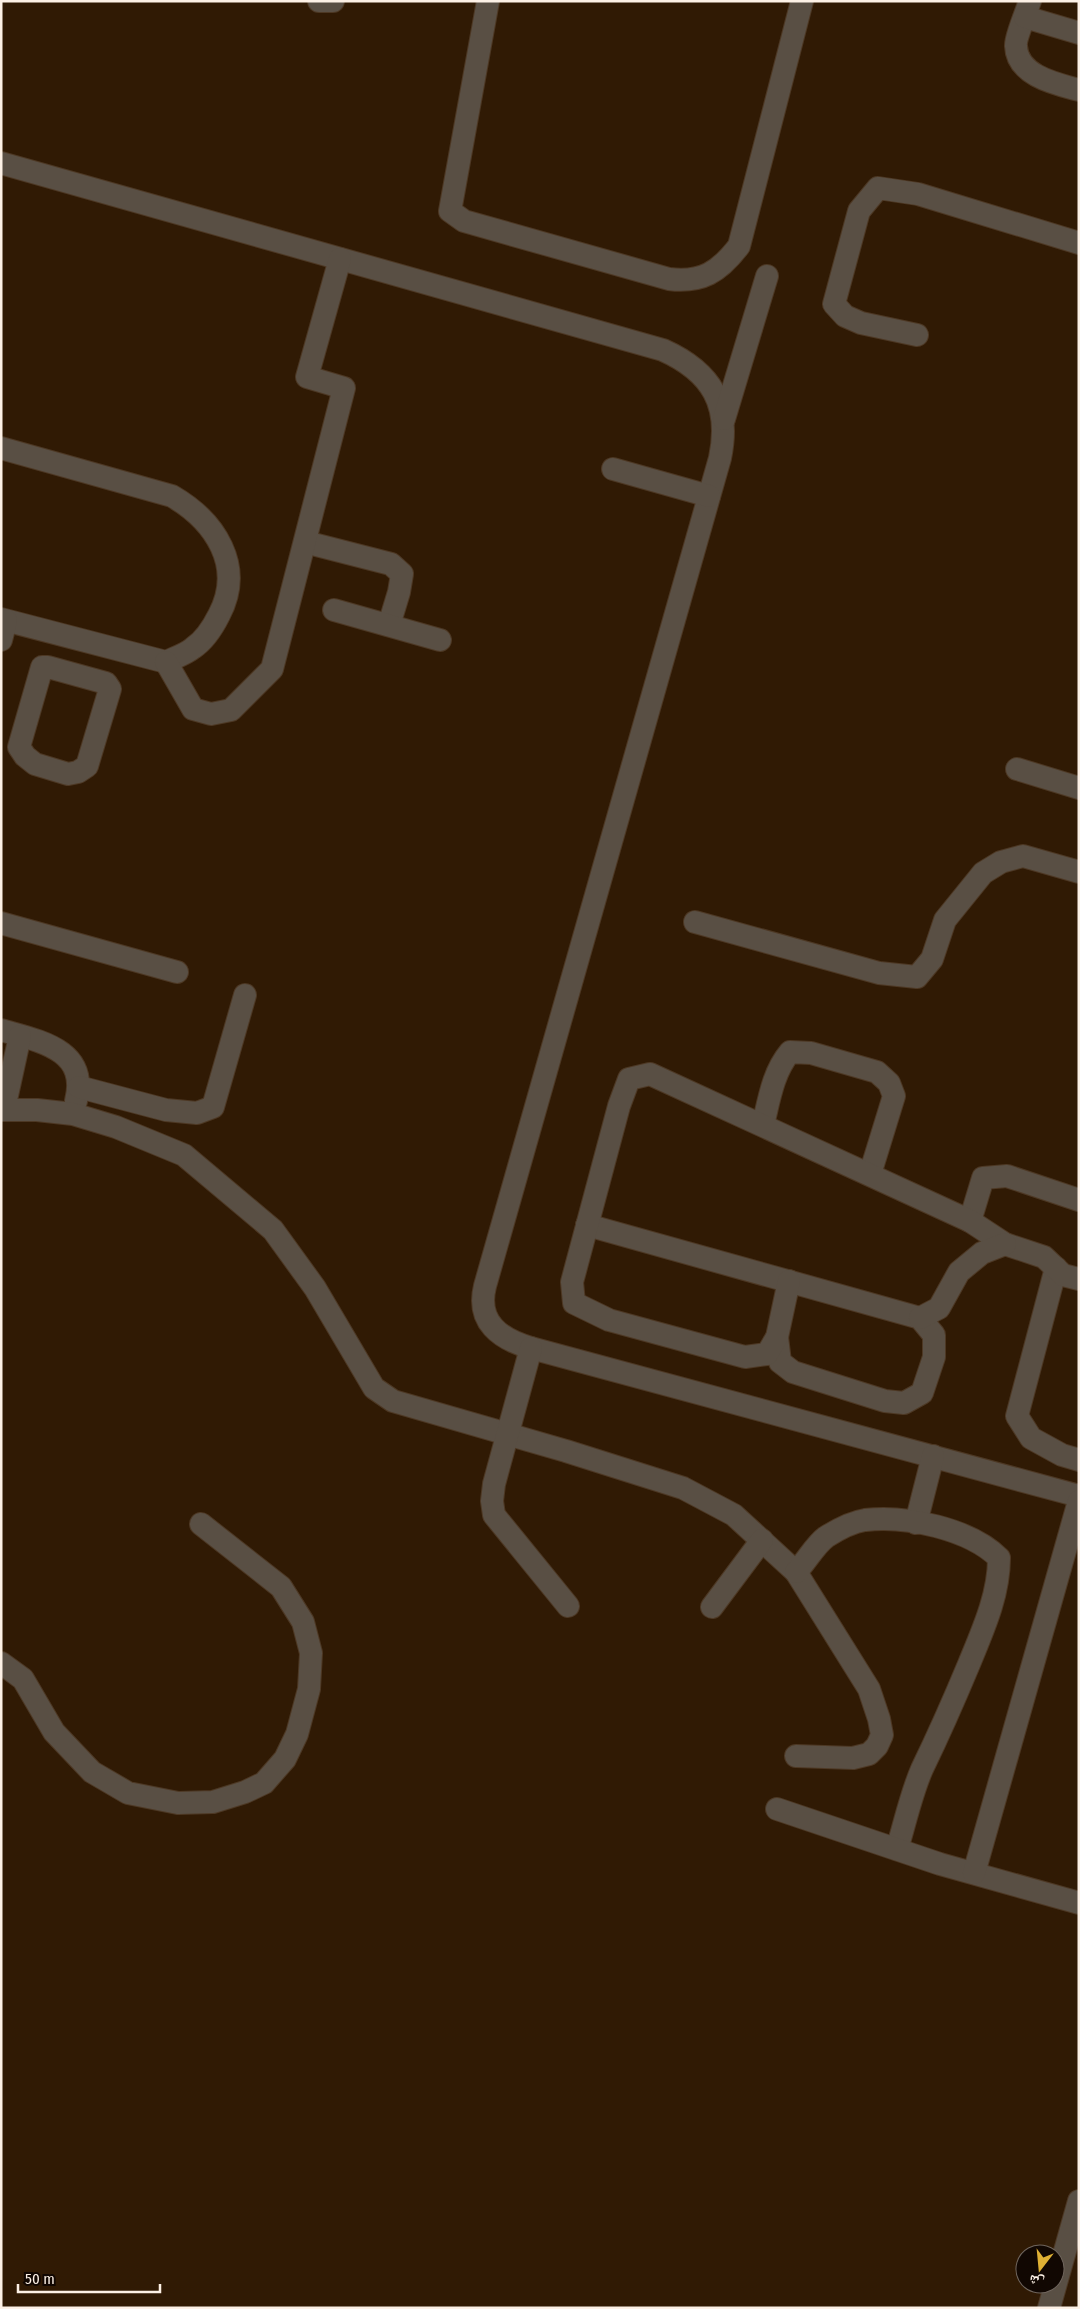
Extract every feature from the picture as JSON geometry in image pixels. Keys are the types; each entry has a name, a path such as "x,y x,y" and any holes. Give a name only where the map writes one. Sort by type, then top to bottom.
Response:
{"street":[{"path":"319,1 333,1"},
{"path":"488,1 450,211 464,221 669,279 688,281 708,274 726,263 739,246 802,1"},
{"path":"1079,32 1027,9 1016,46 1023,64 1041,79 1079,90"},
{"path":"1,163 663,350 681,358 696,370 714,392 724,419"},
{"path":"917,335 861,322 845,316 834,304 859,211 878,188 918,194 1079,243"},
{"path":"166,662 193,709 211,714 231,710 272,669 344,388 308,377 340,259"},
{"path":"767,276 724,419 724,437 709,496 482,1296 486,1317 491,1325 510,1340 531,1348 1079,1496"},
{"path":"1,448 172,496 192,507 224,549 230,576 226,601 211,630 193,649 166,662 83,642 3,626"},
{"path":"613,469 709,496"},
{"path":"305,542 391,564 402,574 399,592 389,625"},
{"path":"334,610 440,640"},
{"path":"73,674 83,642"},
{"path":"48,666 73,674 106,683 110,689 88,766 78,772 68,774 35,764 25,756 19,747 42,667 48,666"},
{"path":"1017,769 1079,788"},
{"path":"695,922 879,973 916,977 932,959 946,920 983,873 1001,862 1023,856 1079,872"},
{"path":"1,923 177,972"},
{"path":"79,1088 166,1110 197,1113 213,1107 245,995"},
{"path":"73,1114 79,1088 76,1072 69,1060 50,1044 11,1033 3,1109 73,1114 116,1126 184,1155 273,1230 315,1288 374,1388 393,1401 683,1488 734,1515 796,1572 869,1689 882,1735 877,1746 869,1754 854,1758 796,1756"},
{"path":"763,1125 774,1079 782,1062 790,1052 812,1053 877,1072 889,1083 894,1096 870,1174"},
{"path":"790,1281 777,1337 767,1354 745,1357 609,1320 574,1303 572,1282 619,1106 629,1080 650,1074 970,1221 1005,1244 1044,1257 1063,1275 1079,1280"},
{"path":"970,1221 983,1178 1007,1176 1079,1200"},
{"path":"587,1225 920,1318 934,1335 934,1357 922,1393 904,1403 886,1401 793,1372 780,1362 777,1337"},
{"path":"920,1318 939,1308 960,1272 982,1253 1005,1244"},
{"path":"1056,1268 1016,1416 1031,1438 1062,1455 1079,1460"},
{"path":"531,1348 494,1484 492,1501 494,1514 568,1606"},
{"path":"916,1523 933,1456"},
{"path":"974,1873 1079,1501"},
{"path":"796,1572 824,1538 842,1528 864,1520 916,1523 944,1528 988,1548 999,1558 999,1574 995,1595 980,1639 934,1748 922,1770 897,1849"},
{"path":"1,1664 23,1679 54,1732 92,1772 128,1793 178,1803 213,1802 245,1792 264,1783 285,1759 297,1734 309,1689 311,1653 304,1622 281,1587 201,1524"},
{"path":"712,1607 762,1540"},
{"path":"777,1809 974,1873 1079,1903"},
{"path":"1049,2308 1079,2201"}]}
